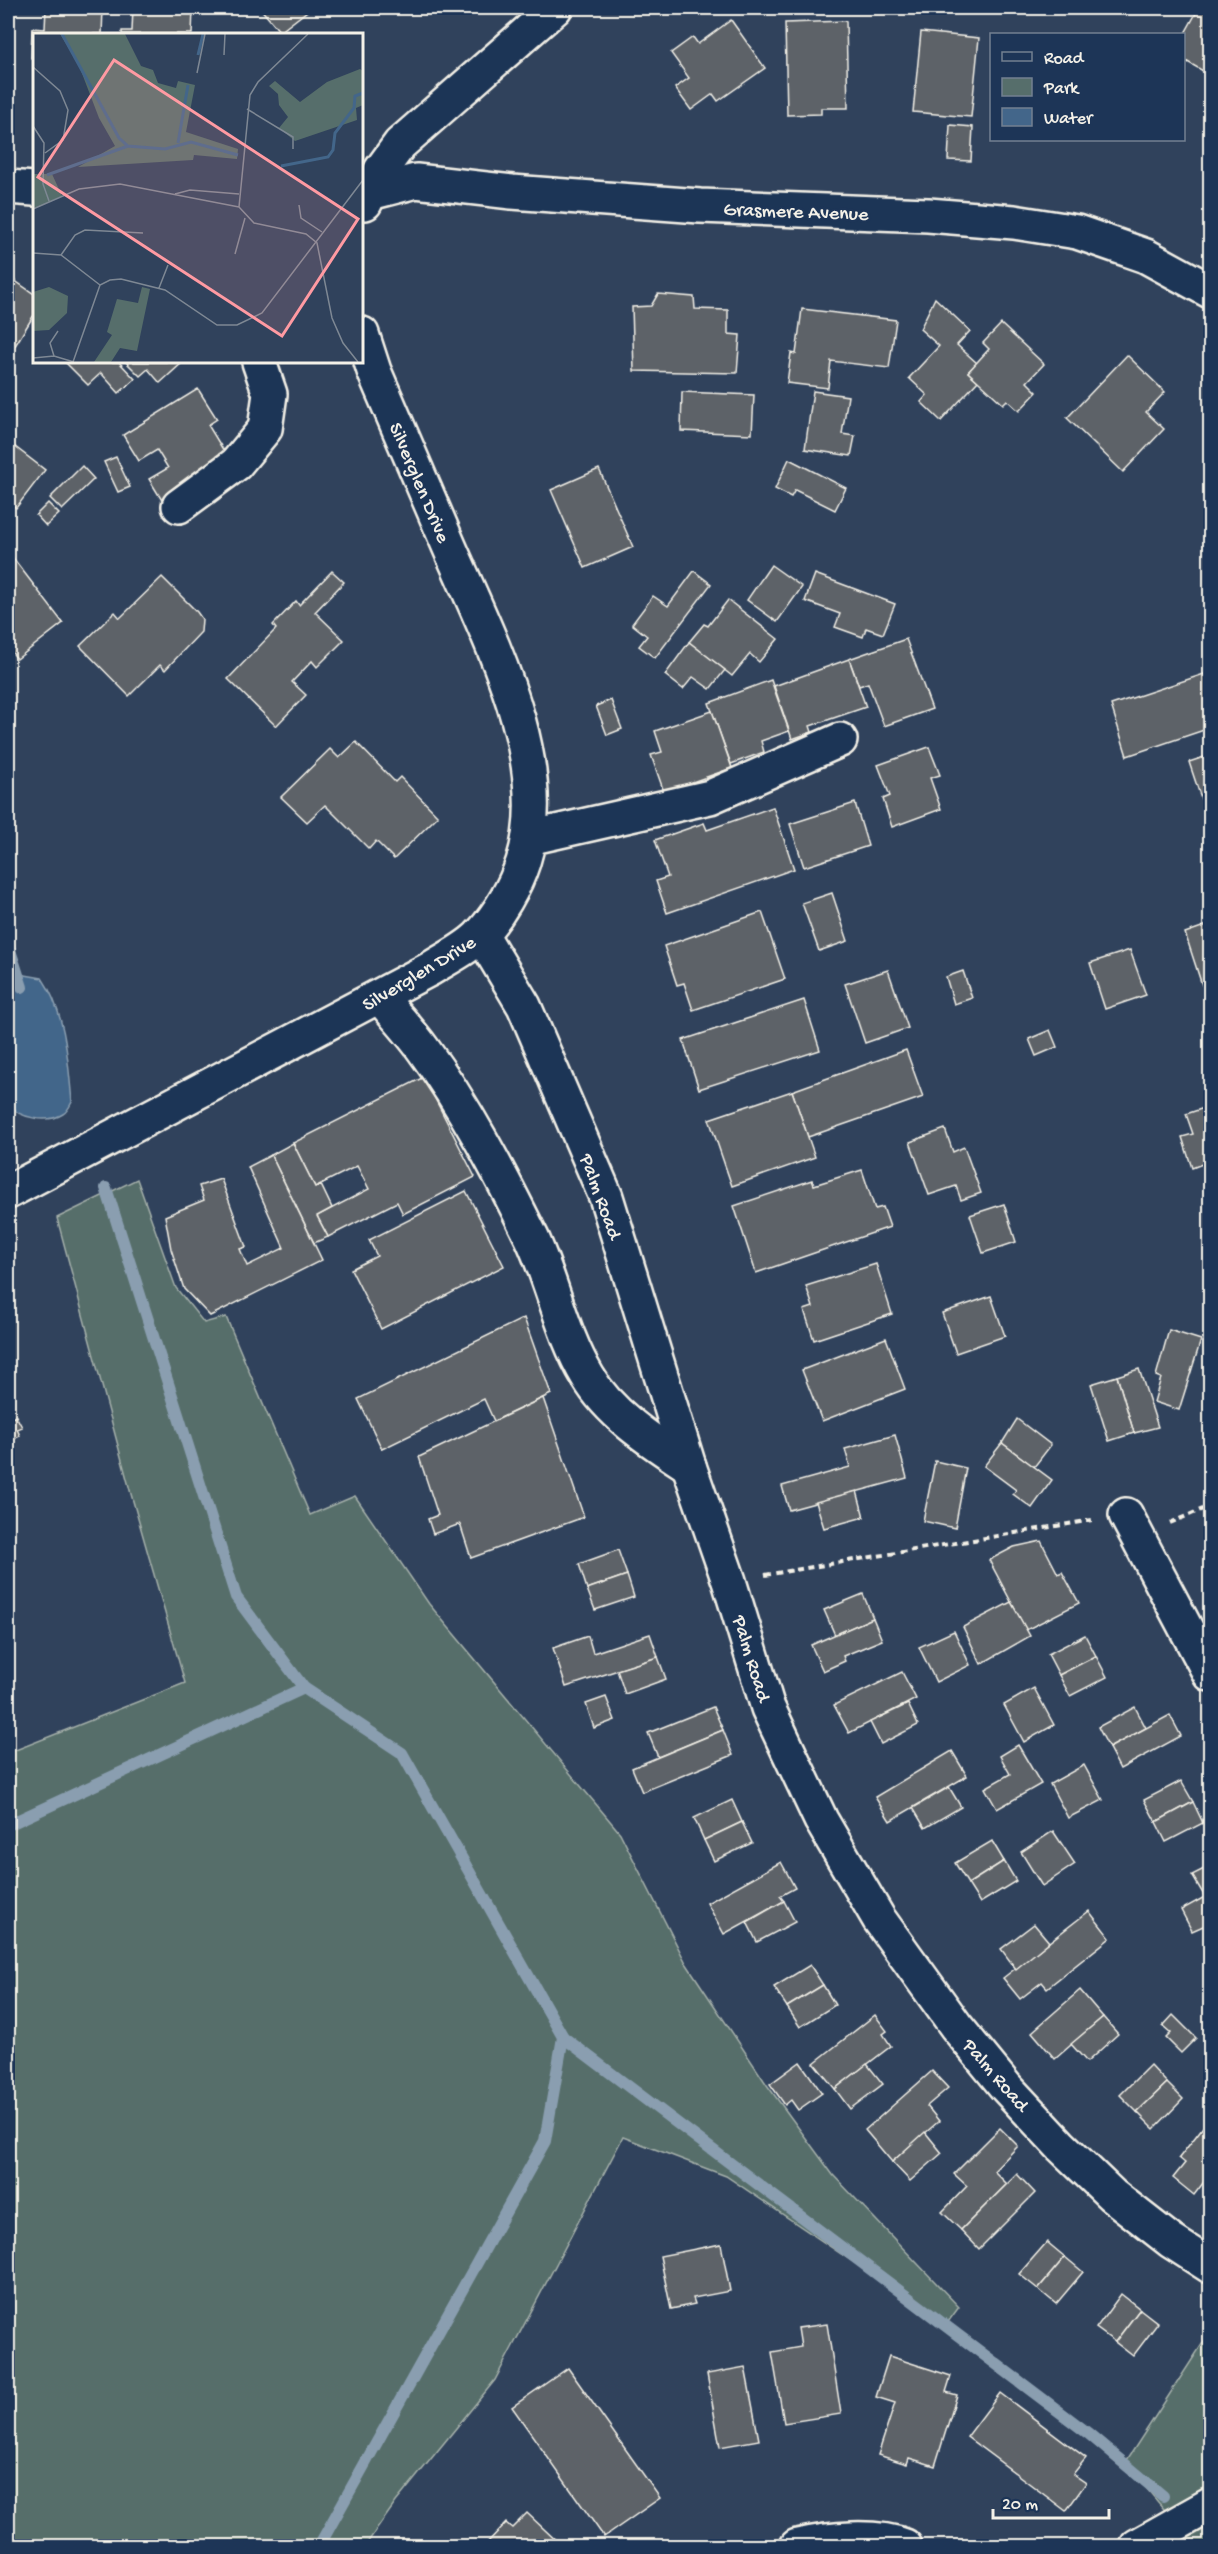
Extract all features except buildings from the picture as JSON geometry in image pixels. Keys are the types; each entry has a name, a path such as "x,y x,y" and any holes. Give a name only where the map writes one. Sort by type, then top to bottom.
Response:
{"street":[{"path":"364,200 400,144 555,8"},
{"name":"Grasmere Avenue","path":"364,200 416,181 512,192 688,205 928,215 1014,222 1077,232 1146,256 1210,291"},
{"path":"8,187 33,189"},
{"name":"Silverglen Drive","path":"8,1192 430,969 481,934 508,895 523,863 529,837 531,787 526,749 504,677 374,371 363,337"},
{"path":"179,506 236,464 265,429 270,394 259,363"},
{"path":"529,837 710,797 840,740"},
{"name":"Palm Road","path":"481,934 524,1006 606,1197 689,1466 729,1581 768,1708 821,1820 879,1919 956,2026 1006,2087 1060,2146 1112,2194 1171,2241 1210,2266"},
{"path":"380,997 424,1050 486,1148 533,1240 570,1340 588,1378 612,1407 654,1443 689,1466"},
{"path":"1126,1515 1210,1674"},
{"path":"1137,2547 1210,2505"},
{"path":"797,2547 828,2540 891,2541 905,2547"}],"path":[{"path":"729,1581 1126,1515"}],"green space":[{"path":"137,1179 176,1288 204,1323 226,1317 310,1515 355,1496 429,1604 620,1833 686,1963 767,2085 833,2175 959,2307 948,2322 862,2268 726,2176 623,2137 495,2380 396,2502 365,2546 8,2546 8,1753 185,1683 131,1494 57,1218"},
{"path":"1210,2332 1210,2546 1188,2546 1174,2521 1125,2463"}],"water":[{"path":"8,972 42,978 56,1006 64,1038 72,1102 66,1112 57,1117 34,1118 13,1110 8,1105"}],"waterway":[{"path":"8,944 22,987"},
{"path":"106,1188 236,1597 304,1688 402,1753 563,2037 545,2141 319,2546"},
{"path":"8,1825 304,1688"},
{"path":"563,2037 1089,2434 1163,2496"}]}
